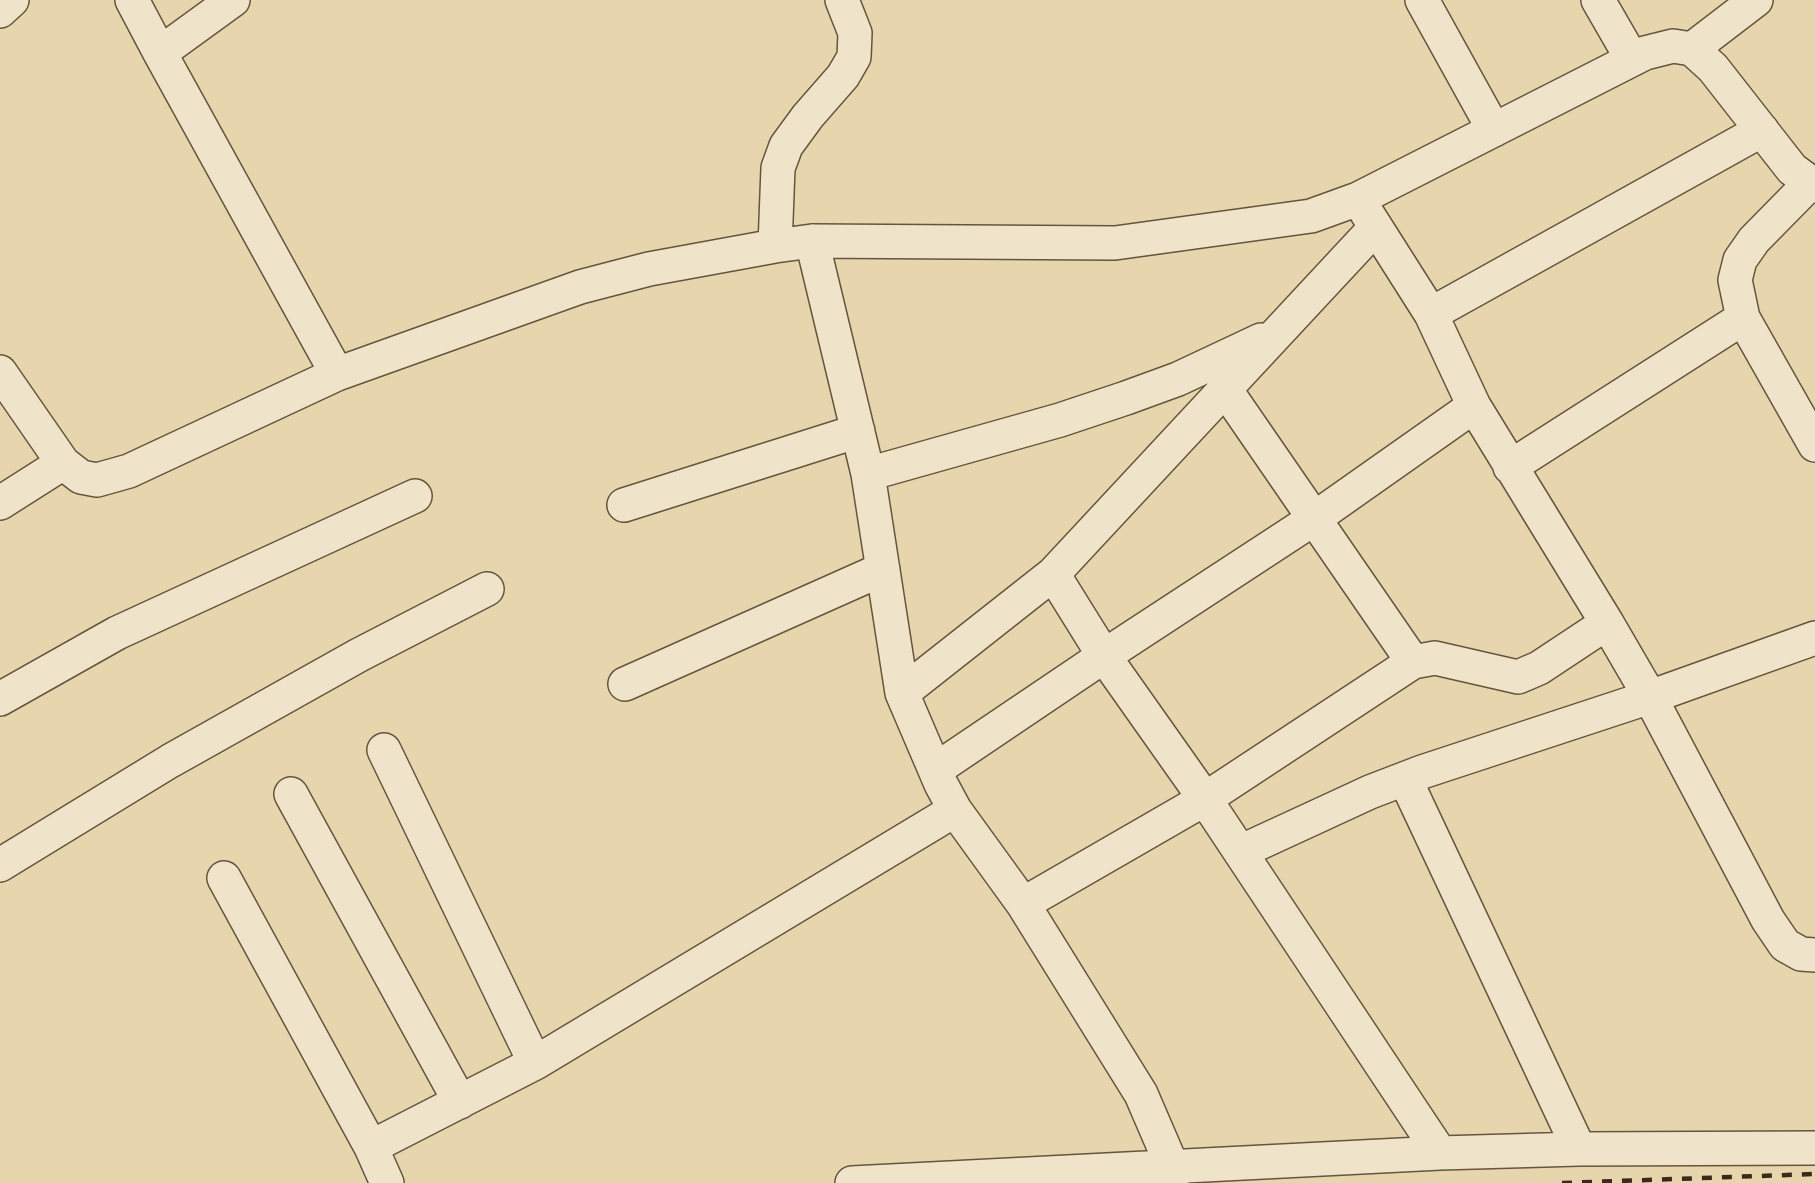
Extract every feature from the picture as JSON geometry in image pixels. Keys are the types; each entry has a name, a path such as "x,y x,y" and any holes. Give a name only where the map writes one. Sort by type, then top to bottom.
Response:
{"street":[{"path":"0,11 12,0"},
{"path":"132,0 337,374"},
{"path":"160,53 233,0"},
{"path":"775,246 778,168 786,146 808,116 843,76 854,57 855,33 842,0"},
{"path":"1422,0 1494,130"},
{"path":"1598,0 1632,59"},
{"path":"1692,49 1756,0"},
{"path":"0,372 63,463 81,477 97,480 129,471 337,374 580,287 649,268 812,241 1115,243 1311,216 1358,199 1632,59 1673,46 1692,49 1713,68 1792,169 1813,184 1754,240 1740,260 1735,280 1743,318 1815,445"},
{"path":"1431,314 1762,130"},
{"path":"1358,199 1431,314 1474,406 1650,697 1768,920 1785,945 1801,954 1815,955"},
{"path":"902,693 1053,574 1376,227"},
{"path":"812,241 868,474 902,693 955,810 1023,904 1141,1094 1172,1175"},
{"path":"1510,467 1743,318"},
{"path":"868,474 1060,420 1126,398 1178,379 1277,333"},
{"path":"1225,389 1413,662"},
{"path":"935,770 1315,518 1474,406"},
{"path":"624,505 858,431"},
{"path":"0,503 63,463"},
{"path":"0,699 117,633 415,496"},
{"path":"625,684 883,569"},
{"path":"1053,574 1104,656 1205,799 1440,1153"},
{"path":"1,861 359,655 487,589"},
{"path":"1023,904 1205,799 1413,662 1435,658 1518,677 1539,668 1607,623"},
{"path":"1240,852 1405,778 1650,697 1815,638"},
{"path":"384,750 535,1063"},
{"path":"1405,778 1579,1149"},
{"path":"291,794 460,1102"},
{"path":"370,1147 535,1063 955,810"},
{"path":"224,878 370,1147 387,1183"},
{"path":"852,1183 1172,1175 1440,1153 1579,1149 1815,1148"}],"railway":[{"path":"1562,1183 1815,1174"}]}
